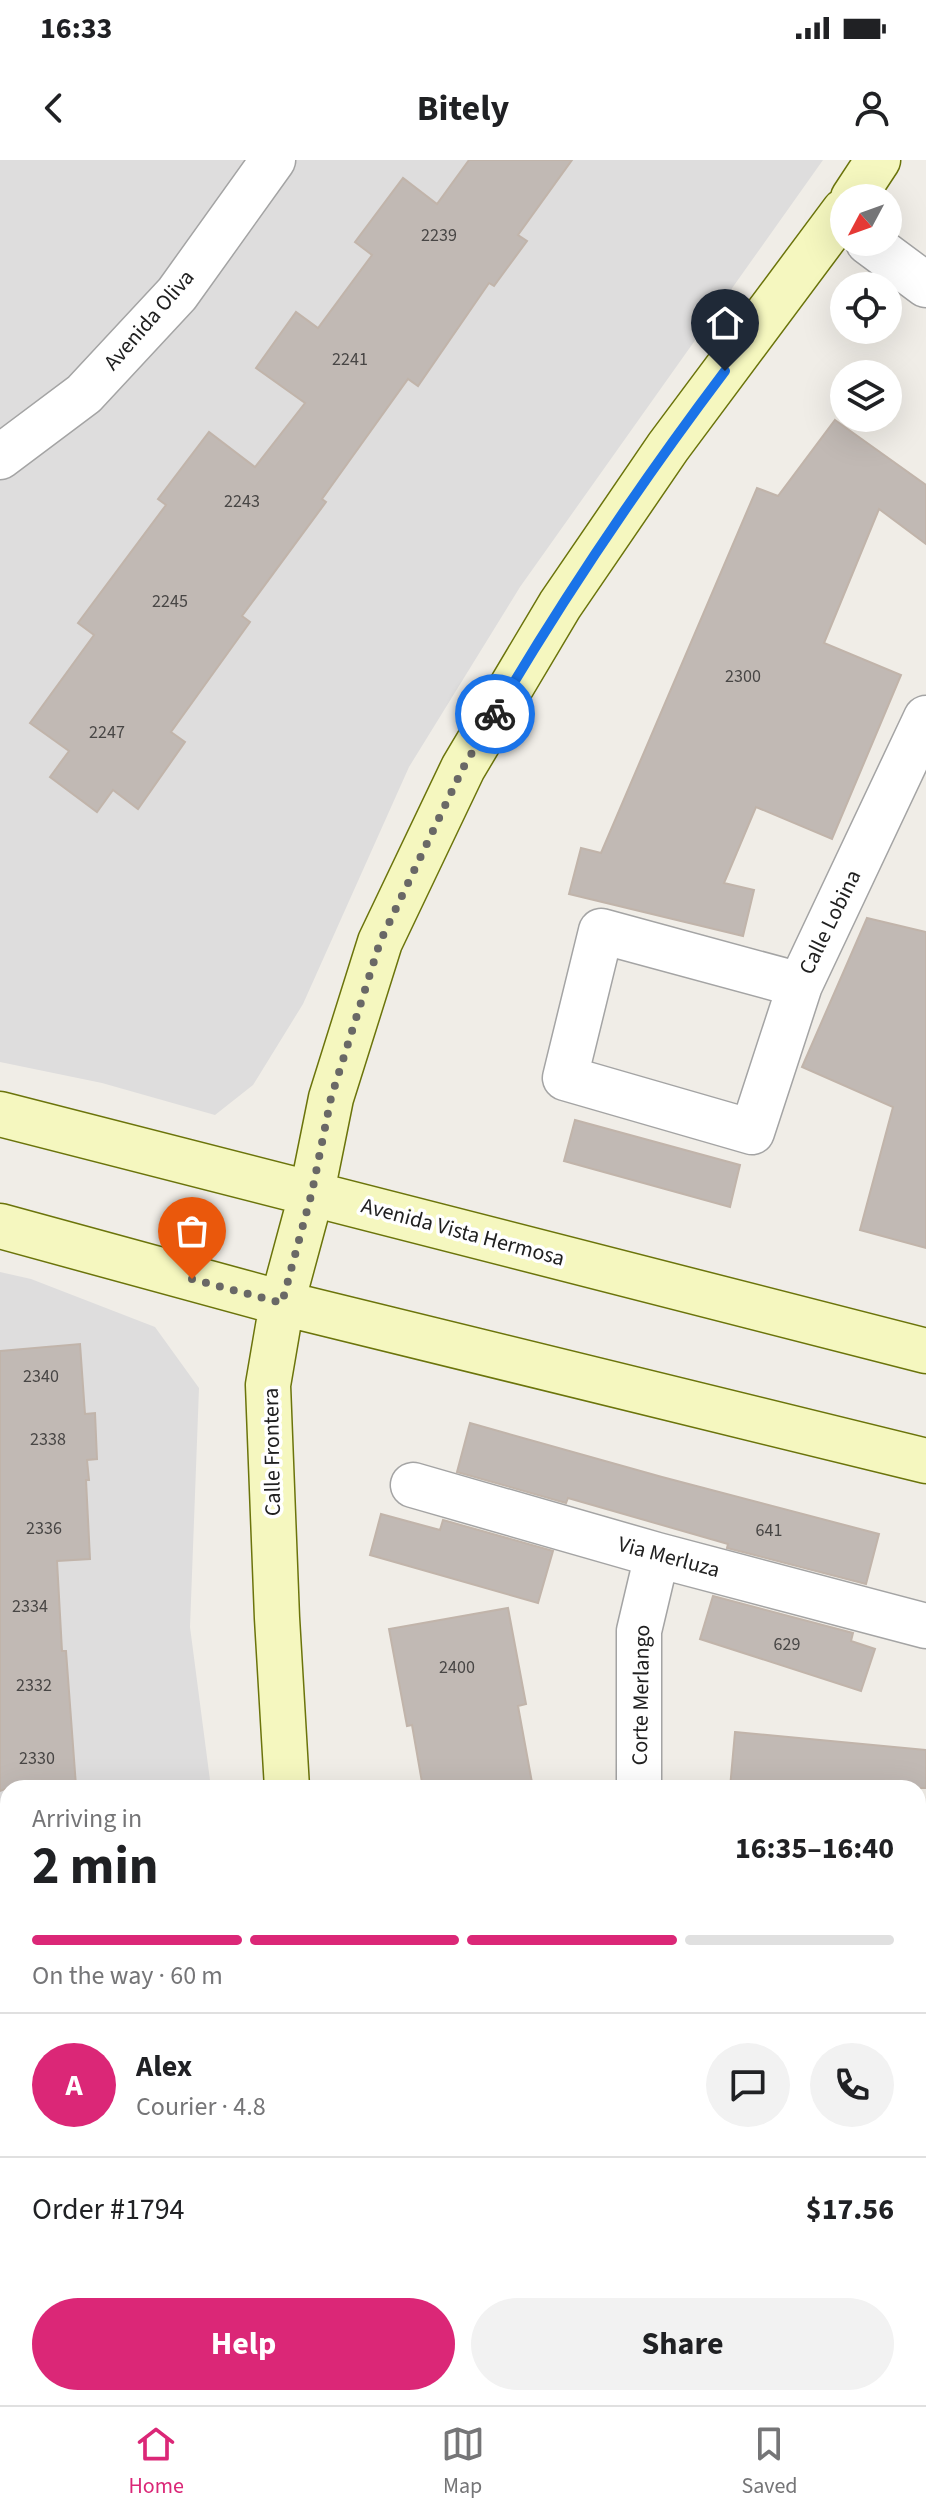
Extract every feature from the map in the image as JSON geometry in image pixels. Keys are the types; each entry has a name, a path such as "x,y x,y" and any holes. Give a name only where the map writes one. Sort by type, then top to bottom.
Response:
{"main road":[{"name":"Calle Frontera","path":"866,184 878,160"},
{"name":"Calle Frontera","path":"287,1780 268,1385 282,1303 312,1192 331,1098 380,942 463,768 560,605 668,447 830,243"},
{"name":"Avenida Vista Hermosa","path":"0,1114 926,1351"},
{"path":"0,1226 282,1303 926,1461"}],"street":[{"name":"Avenida Oliva","path":"0,457 84,394 177,294 273,160"},
{"path":"892,256 926,285"},
{"name":"Calle Lobina","path":"800,985 601,931 565,1078 752,1132 800,985 926,718"},
{"name":"Via Merluza","path":"413,1485 657,1555 926,1626"},
{"name":"Corte Merlango","path":"639,1780 639,1631 657,1555"}],"shaded area":[{"path":"0,160 823,160 520,587 409,767 303,1004 253,1085 215,1115 102,1083 0,1062"},
{"path":"0,1272 31,1279 155,1327 199,1388 190,1627 210,1780 0,1780"}],"building":[{"path":"469,160 572,160 518,235 527,241 494,286 489,283 418,386 408,379 322,499 326,502 242,616 250,622 171,732 185,742 138,809 113,790 97,812 50,777 69,751 30,723 94,635 78,623 166,505 158,499 209,432 255,467 305,403 256,368 296,312 318,328 372,255 355,242 403,178 437,204"},
{"path":"830,427 830,432 852,432 926,485 926,544 879,509 824,643 901,675 832,839 756,807 724,883 754,890 743,936 569,894 581,848 601,853 757,488 778,496"},
{"path":"867,918 926,932 926,1248 860,1230 893,1107 802,1067"},
{"path":"575,1120 740,1165 730,1207 564,1161"},
{"path":"80,1344 85,1414 95,1413 97,1459 87,1460 89,1480 86,1480 90,1559 57,1561 62,1651 66,1651 76,1780 0,1780 0,1351"},
{"path":"470,1423 879,1534 866,1584 727,1548 728,1544 568,1498 566,1503 457,1472"},
{"path":"381,1514 440,1530 443,1520 553,1551 538,1603 370,1555"},
{"path":"713,1596 853,1633 851,1641 875,1649 861,1691 700,1639"},
{"path":"508,1608 526,1704 518,1706 532,1780 422,1780 412,1725 407,1726 389,1629"},
{"path":"735,1732 926,1750 926,1780 731,1780"}],"way so far":[{"path":"192,1279 282,1303 312,1192 331,1098 380,942 463,768 495,714"}],"route":[{"path":"495,714 560,605 668,447 725,371"}]}
